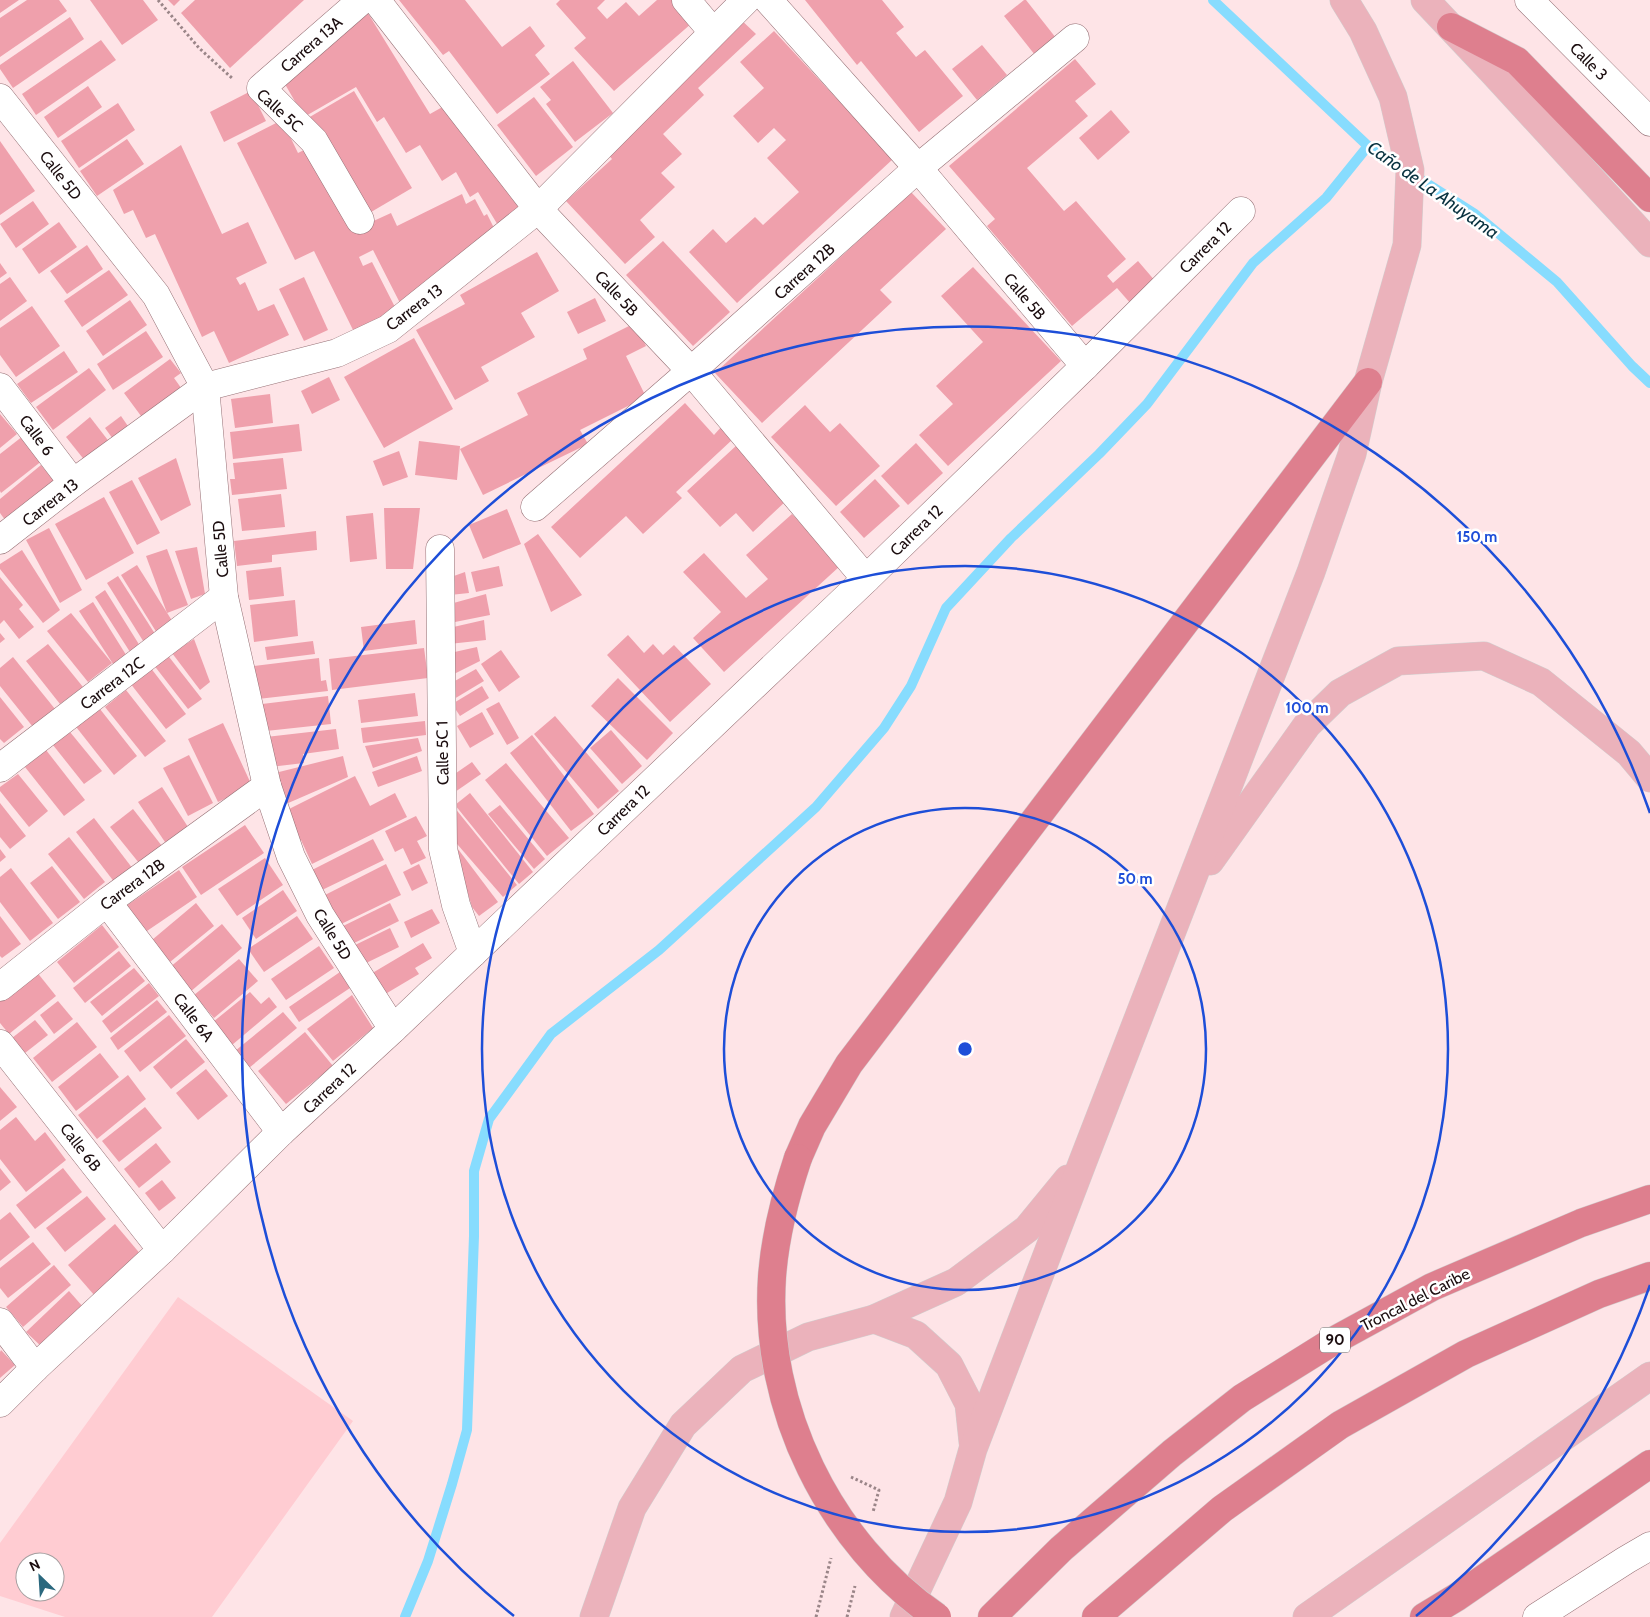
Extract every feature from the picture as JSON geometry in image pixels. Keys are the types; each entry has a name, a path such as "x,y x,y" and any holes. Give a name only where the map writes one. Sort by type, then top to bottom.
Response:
{"highway":[{"path":"1451,27 1517,61 1650,198"},
{"path":"937,1617 920,1606 888,1577 859,1545 834,1512 814,1476 798,1439 785,1400 776,1360 772,1319 772,1278 776,1237 785,1197 798,1158 812,1126 849,1064 1368,382"},
{"name":"Troncal del Caribe","path":"992,1617 1060,1549 1172,1453 1242,1398 1335,1340 1432,1287 1581,1223 1650,1199"},
{"path":"1104,1610 1222,1509 1340,1425 1466,1354 1599,1294 1650,1276"},
{"path":"1424,1617 1457,1597 1650,1464"}],"main road":[{"path":"904,1617 958,1502 973,1449 1311,572 1352,454 1368,382 1408,245 1410,170 1393,97 1363,31 1344,0"},
{"path":"1425,0 1650,244"},
{"path":"1187,892 1307,725 1340,693 1398,661 1484,656 1541,682 1629,753 1650,778"},
{"path":"594,1617 632,1508 683,1425 742,1369 808,1337 874,1319 956,1282 1027,1229 1083,1161"},
{"path":"874,1319 916,1335 949,1365 969,1404 973,1449"},
{"path":"1307,1617 1650,1376"}],"street":[{"name":"Carrera 13A","path":"260,88 362,0"},
{"name":"Calle 5B","path":"376,0 538,209 691,371 866,579"},
{"path":"686,0 713,32"},
{"name":"Carrera 13","path":"0,540 73,483 205,387 337,353 388,329 538,209 746,0"},
{"name":"Calle 5B","path":"768,0 918,168 1085,366"},
{"name":"Calle 3","path":"1529,0 1650,122"},
{"name":"Carrera 12B","path":"536,507 918,168 1075,38"},
{"name":"Calle 5C","path":"260,88 314,141 360,220"},
{"name":"Calle 5D","path":"0,98 156,295 205,387 224,597 267,786 291,857 320,914 393,1029"},
{"name":"Carrera 12","path":"0,1403 162,1250 281,1132 393,1029 866,579 1085,366 1240,211"},
{"name":"Calle 6","path":"0,387 73,483"},
{"name":"Calle 5C 1","path":"440,549 443,849 456,905 473,953"},
{"name":"Carrera 12C","path":"0,768 224,597"},
{"name":"Carrera 12B","path":"0,987 107,902 267,786"},
{"name":"Calle 6A","path":"107,902 281,1132"},
{"name":"Calle 6B","path":"0,1044 162,1250"},
{"path":"0,1322 35,1368"},
{"path":"1537,1617 1650,1546"}],"path":[{"name":"Calle 5C","path":"158,0 199,48 235,80 260,88"}],"shaded area":[{"path":"178,1297 353,1421 212,1617 65,1617 19,1602 65,1602 65,1552 15,1552 15,1601 0,1596 0,1543"}],"building":[{"path":"0,0 19,0 0,13"},
{"path":"27,0 59,0 67,11 0,57 0,18"},
{"path":"90,0 143,0 158,20 122,45"},
{"path":"168,0 180,0 174,6"},
{"path":"195,0 304,0 230,68 181,13"},
{"path":"399,0 465,0 502,47 530,26 545,46 535,55 550,74 497,114 449,51 443,55"},
{"path":"560,0 605,0 597,8 607,19 626,2 639,16 657,0 674,0 692,23 614,91 574,48 586,38 556,4"},
{"path":"805,0 882,0 904,27 896,33 916,57 925,50 963,96 919,132 861,61 857,65"},
{"path":"1026,0 1056,38 1035,55 1004,16"},
{"path":"366,10 430,114 453,101 529,210 499,227 478,192 470,197 456,172 442,181 420,145 406,153 384,117 377,122 356,87 304,117 282,79"},
{"path":"737,16 756,34 698,88 704,95 663,134 682,154 661,173 675,187 640,220 655,237 625,264 566,201 612,159 605,151"},
{"path":"70,17 84,39 13,88 0,69 0,65"},
{"path":"774,31 893,159 737,303 689,252 713,229 726,243 755,217 763,225 799,192 767,158 786,140 774,128 758,143 733,116 764,88 740,62"},
{"path":"101,40 116,60 36,115 22,94"},
{"path":"982,45 1007,75 977,100 952,69"},
{"path":"1075,59 1096,84 1075,101 1088,116 1027,168 1064,211 1076,201 1126,259 1107,276 1113,283 1138,261 1156,282 1131,304 1117,288 1072,326 987,226 995,219 949,166"},
{"path":"573,61 613,113 575,142 546,104 551,100 540,87"},
{"path":"88,86 102,107 58,138 44,117"},
{"path":"251,91 266,121 224,142 210,112"},
{"path":"354,91 412,188 366,215 308,118"},
{"path":"534,97 573,147 536,176 497,125"},
{"path":"118,103 135,130 79,168 61,141"},
{"path":"1111,110 1130,132 1098,160 1079,138"},
{"path":"282,120 298,153 314,145 356,229 391,213 397,226 462,194 466,204 475,199 484,216 487,214 497,234 479,254 425,281 431,292 402,307 373,250 359,257 363,266 372,262 397,311 354,332 314,251 295,260 237,143"},
{"path":"127,139 144,164 97,196 80,171"},
{"path":"0,141 35,191 0,215"},
{"path":"181,145 222,234 248,222 267,263 236,278 240,285 245,282 258,311 274,304 289,335 229,363 214,331 202,337 155,234 146,238 133,210 124,214 113,190"},
{"path":"911,192 946,229 880,290 892,302 762,423 715,373"},
{"path":"33,201 49,224 16,248 0,224"},
{"path":"59,222 77,247 39,274 22,249"},
{"path":"663,241 730,312 693,346 626,275"},
{"path":"87,245 103,269 67,294 50,271"},
{"path":"537,252 559,291 521,313 535,337 481,367 489,381 455,400 416,330 465,304 460,295"},
{"path":"0,263 7,273 0,278"},
{"path":"973,267 1061,361 948,466 919,435 953,404 936,386 983,342 941,296"},
{"path":"109,270 128,295 82,327 64,301"},
{"path":"10,277 27,301 0,321 0,284"},
{"path":"304,277 328,330 304,341 279,289"},
{"path":"595,298 606,321 578,334 567,312"},
{"path":"130,300 147,325 103,356 86,331"},
{"path":"32,306 60,346 16,377 0,355 0,328"},
{"path":"635,323 646,346 626,356 646,397 580,430 588,444 483,495 460,449 528,415 517,393 587,359 583,349"},
{"path":"146,331 163,357 113,390 97,364"},
{"path":"414,338 453,409 384,448 344,377"},
{"path":"64,351 78,372 31,403 17,384"},
{"path":"170,359 181,373 174,378 184,392 144,420 124,393"},
{"path":"89,368 106,390 53,430 36,407"},
{"path":"329,377 340,400 312,414 301,391"},
{"path":"270,394 273,423 235,428 231,399"},
{"path":"685,403 714,435 722,426 733,439 676,492 682,498 643,534 626,516 580,558 551,527"},
{"path":"805,405 830,432 840,423 880,466 836,506 771,437"},
{"path":"0,414 17,434 0,448"},
{"path":"121,416 134,435 118,446 105,428"},
{"path":"90,417 114,448 90,467 66,437"},
{"path":"299,424 302,451 233,459 230,432"},
{"path":"23,436 43,460 1,493 0,454"},
{"path":"419,441 460,446 457,480 415,475"},
{"path":"916,443 943,473 908,505 881,476"},
{"path":"737,445 787,500 753,532 736,513 720,527 687,491"},
{"path":"399,451 408,477 383,486 373,461"},
{"path":"176,458 191,505 161,521 138,478"},
{"path":"283,458 287,489 232,495 230,479 235,479 233,463"},
{"path":"41,465 60,488 11,528 0,513 0,499"},
{"path":"875,479 900,506 864,538 840,512"},
{"path":"132,480 160,533 137,545 109,492"},
{"path":"281,494 285,527 242,531 238,499"},
{"path":"104,497 134,553 86,580 55,524"},
{"path":"384,508 420,508 413,569 386,569"},
{"path":"507,509 521,544 483,559 469,525"},
{"path":"373,513 377,559 350,562 346,516"},
{"path":"792,514 840,566 724,672 693,638 721,612 683,572 704,553 746,598 768,579 746,555"},
{"path":"49,528 82,590 60,603 26,540"},
{"path":"316,531 317,550 272,555 272,562 237,566 234,541"},
{"path":"538,534 582,595 551,612 524,544"},
{"path":"197,547 205,594 191,599 175,551"},
{"path":"167,549 188,605 167,613 146,556"},
{"path":"22,550 60,610 43,623 0,569 0,564"},
{"path":"137,565 176,627 160,638 121,575"},
{"path":"499,566 503,586 476,592 471,572"},
{"path":"281,567 284,596 249,600 246,571"},
{"path":"465,572 469,593 450,595 451,577"},
{"path":"118,576 157,637 145,644 107,583"},
{"path":"0,577 23,605 19,609 34,627 19,639 4,620 0,624"},
{"path":"105,590 140,646 130,652 95,597"},
{"path":"486,594 490,615 445,624 450,604"},
{"path":"295,600 298,636 254,642 250,605"},
{"path":"93,602 128,658 115,667 79,611"},
{"path":"71,613 112,663 88,682 47,631"},
{"path":"415,620 417,644 364,651 361,627"},
{"path":"484,620 486,640 449,644 449,628"},
{"path":"0,633 5,639 0,643"},
{"path":"628,635 644,653 653,644 663,655 674,645 711,684 670,722 607,655"},
{"path":"194,639 210,682 200,690 172,653"},
{"path":"313,641 315,654 267,660 265,647"},
{"path":"48,644 83,687 60,704 26,661"},
{"path":"477,647 480,661 454,674 450,653"},
{"path":"424,648 428,678 332,690 329,659"},
{"path":"501,650 520,677 499,692 481,664"},
{"path":"166,653 202,699 188,709 153,664"},
{"path":"13,657 55,709 33,727 0,686 0,668"},
{"path":"319,658 321,681 326,680 328,691 258,699 254,666"},
{"path":"150,667 186,714 166,729 130,683"},
{"path":"476,669 484,681 454,699 446,686"},
{"path":"618,678 673,733 647,760 591,706"},
{"path":"482,686 489,698 460,716 452,704"},
{"path":"126,690 166,741 145,757 105,707"},
{"path":"415,693 418,716 361,723 358,700"},
{"path":"328,696 331,724 266,731 262,704"},
{"path":"0,697 24,727 4,743 0,739"},
{"path":"499,702 519,738 507,745 486,709"},
{"path":"96,704 137,756 114,775 73,723"},
{"path":"482,712 494,734 470,748 457,726"},
{"path":"555,716 619,791 598,809 534,734"},
{"path":"425,721 426,735 363,743 361,728"},
{"path":"223,723 252,786 218,802 188,739"},
{"path":"336,729 339,749 303,754 304,763 270,767 266,737"},
{"path":"611,730 642,766 622,784 590,748"},
{"path":"70,732 102,771 84,784 53,745"},
{"path":"532,735 594,814 571,831 510,753"},
{"path":"418,738 422,751 373,768 365,746"},
{"path":"46,750 85,800 64,816 25,767"},
{"path":"189,755 213,803 188,816 163,768"},
{"path":"343,756 348,777 286,804 275,773"},
{"path":"417,756 422,771 378,787 372,772"},
{"path":"472,762 481,774 455,792 446,780"},
{"path":"506,763 569,838 547,856 485,780"},
{"path":"18,774 48,811 29,827 0,791 0,787"},
{"path":"355,776 370,806 395,793 407,817 312,864 301,840 295,843 281,813"},
{"path":"162,787 190,830 167,845 138,802"},
{"path":"470,793 533,872 519,884 455,805"},
{"path":"0,803 26,836 10,849 0,837"},
{"path":"500,805 545,859 534,869 488,814"},
{"path":"454,807 517,885 503,897 451,837"},
{"path":"133,809 162,846 139,863 110,827"},
{"path":"416,816 427,836 417,841 426,858 411,865 403,848 395,852 385,831"},
{"path":"94,818 133,869 115,883 76,832"},
{"path":"245,825 264,853 201,895 182,867"},
{"path":"69,837 105,882 84,899 48,854"},
{"path":"373,839 384,860 320,891 310,871"},
{"path":"0,849 6,857 0,862"},
{"path":"458,849 498,902 479,916 472,907 459,864"},
{"path":"265,858 283,885 237,916 218,889"},
{"path":"386,864 401,895 337,926 323,896"},
{"path":"419,864 428,883 412,891 403,872"},
{"path":"52,866 80,902 58,919 30,883"},
{"path":"11,868 53,923 30,941 0,902 0,877"},
{"path":"179,870 197,897 144,933 126,906"},
{"path":"283,890 297,911 256,939 242,918"},
{"path":"196,903 214,926 170,962 152,940"},
{"path":"390,903 399,921 346,947 337,929"},
{"path":"432,909 440,923 411,938 404,922"},
{"path":"0,916 21,944 2,958 0,956"},
{"path":"297,916 313,939 264,972 248,949"},
{"path":"222,924 242,948 190,992 169,968"},
{"path":"102,925 119,947 74,983 57,962"},
{"path":"390,928 399,947 360,966 351,947"},
{"path":"423,943 432,958 415,968 419,974 382,996 369,975"},
{"path":"319,946 334,968 286,1000 271,979"},
{"path":"119,951 131,966 85,1003 73,988"},
{"path":"239,959 258,981 214,1018 194,995"},
{"path":"134,968 145,981 102,1016 90,1002"},
{"path":"36,971 56,996 9,1034 0,1023 0,1000"},
{"path":"340,972 350,988 299,1022 289,1007"},
{"path":"149,983 159,996 111,1033 102,1021"},
{"path":"250,992 261,1004 269,997 277,1007 232,1045 213,1022"},
{"path":"352,995 373,1028 333,1061 307,1029"},
{"path":"157,1000 167,1012 118,1050 110,1038"},
{"path":"58,1001 73,1019 54,1034 40,1015"},
{"path":"283,1012 297,1028 249,1068 235,1051"},
{"path":"169,1015 186,1036 140,1072 124,1051"},
{"path":"35,1020 48,1035 25,1053 12,1038"},
{"path":"77,1022 97,1047 52,1082 33,1058"},
{"path":"305,1032 333,1066 286,1104 258,1071"},
{"path":"186,1039 205,1062 171,1089 153,1067"},
{"path":"100,1053 119,1077 76,1111 58,1087"},
{"path":"206,1069 228,1096 198,1120 176,1093"},
{"path":"128,1075 146,1099 97,1139 78,1115"},
{"path":"0,1087 17,1107 0,1121"},
{"path":"145,1107 162,1128 119,1162 102,1141"},
{"path":"16,1117 35,1141 45,1132 66,1160 26,1192 0,1159 0,1130"},
{"path":"156,1143 171,1162 139,1188 124,1169"},
{"path":"0,1168 11,1182 0,1191"},
{"path":"63,1168 82,1192 35,1229 16,1205"},
{"path":"162,1180 176,1198 159,1211 145,1193"},
{"path":"87,1196 106,1219 65,1252 46,1228"},
{"path":"10,1212 30,1237 0,1261 0,1220"},
{"path":"115,1224 142,1256 95,1296 68,1265"},
{"path":"33,1242 51,1264 8,1298 0,1288 0,1268"},
{"path":"54,1265 71,1285 23,1327 6,1307"},
{"path":"69,1291 84,1308 43,1348 26,1332"},
{"path":"1,1350 15,1365 0,1378 0,1352"}],"waterway":[{"name":"Caño de La Ahuyama","path":"1213,0 1368,146 1475,214 1557,282 1632,366 1650,383"},
{"path":"405,1617 428,1561 467,1430 474,1236 474,1171 489,1119 551,1034 659,950 816,807 884,728 911,686 946,608 1011,538 1099,454 1147,404 1253,263 1326,198 1368,146"}]}
